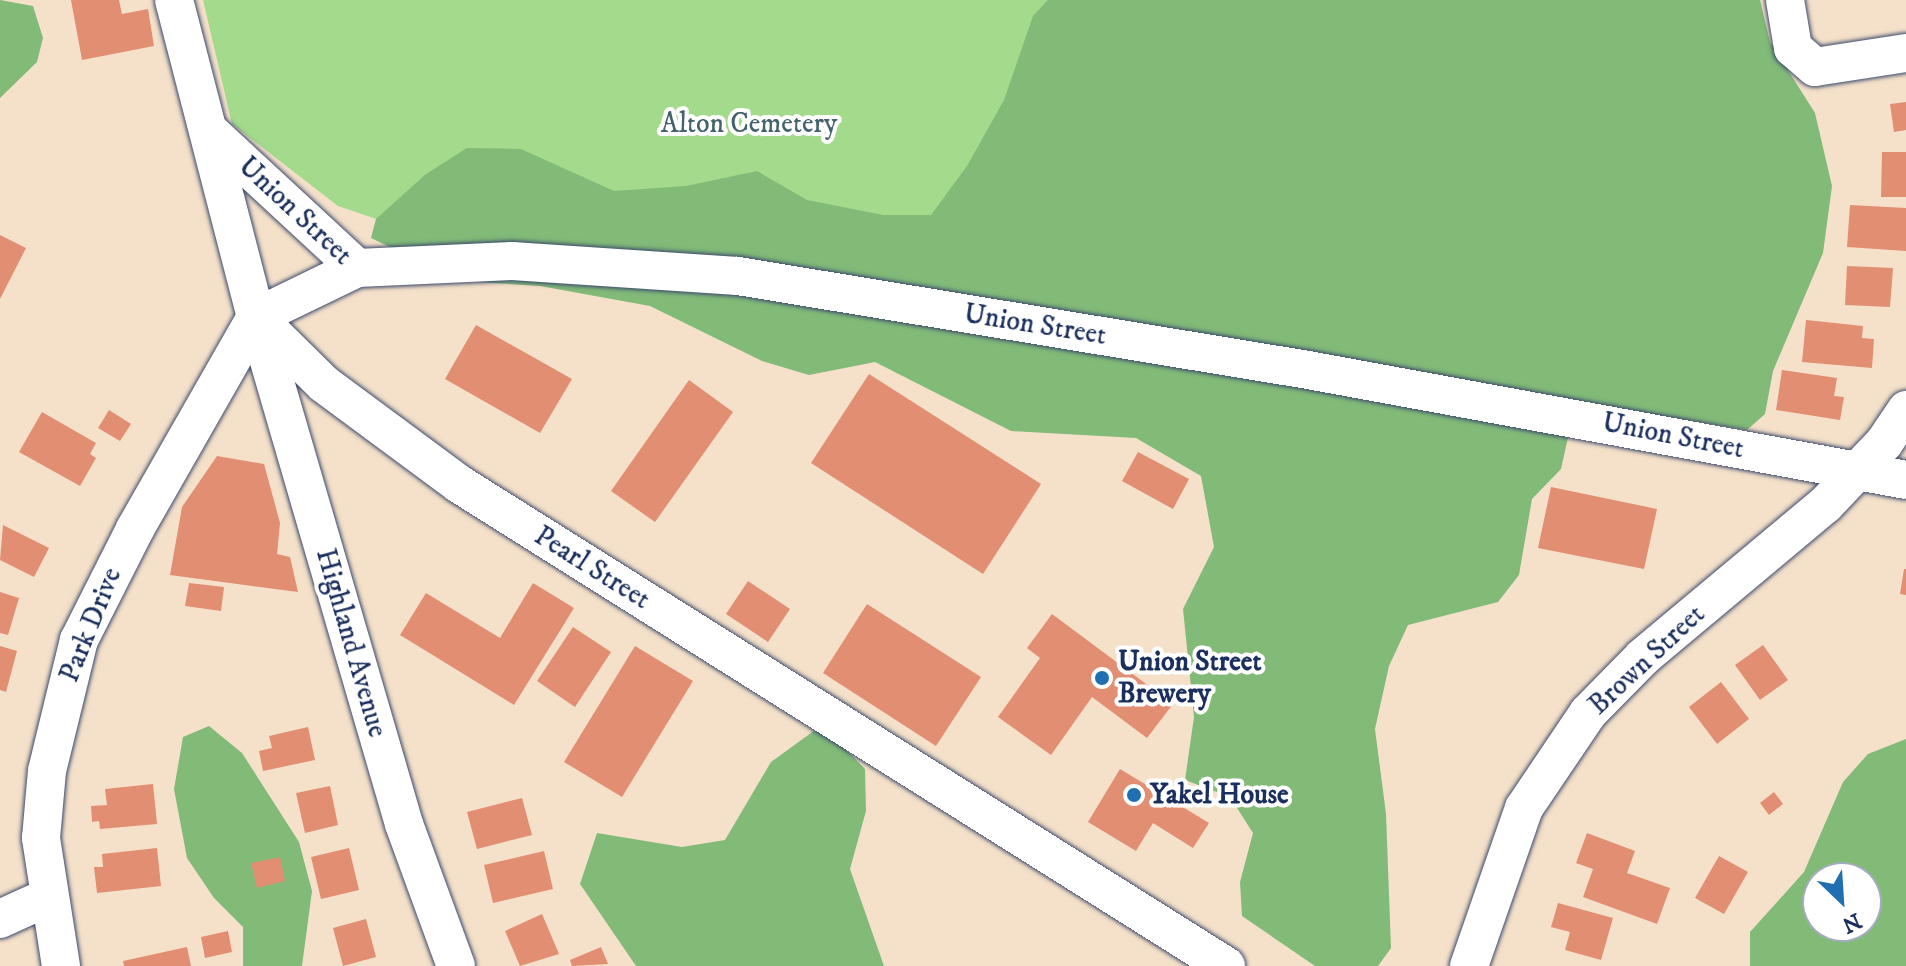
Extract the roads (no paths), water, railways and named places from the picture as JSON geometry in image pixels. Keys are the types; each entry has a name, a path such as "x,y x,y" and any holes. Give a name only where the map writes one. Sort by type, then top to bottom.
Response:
{"street":[{"path":"174,0 256,317 357,268"},
{"path":"1785,0 1798,55 1815,67 1906,53"},
{"name":"Union Street","path":"209,131 357,268 512,261 738,276 1308,370 1906,480"},
{"name":"Park Drive","path":"61,966 41,838 47,771 79,640 135,529 256,317"},
{"name":"Highland Avenue","path":"256,317 404,824 456,966"},
{"name":"Pearl Street","path":"256,317 324,384 459,484 1226,966"},
{"name":"Brown Street","path":"1469,966 1524,808 1588,713 1643,657 1861,471 1906,410"},
{"path":"0,919 48,897"}],"place":[{"name":"Union Street Brewery","path":"1102,678"},
{"name":"Yakel House","path":"1134,795"}],"park label":[{"name":"Alton Cemetery","path":"749,124"}]}
